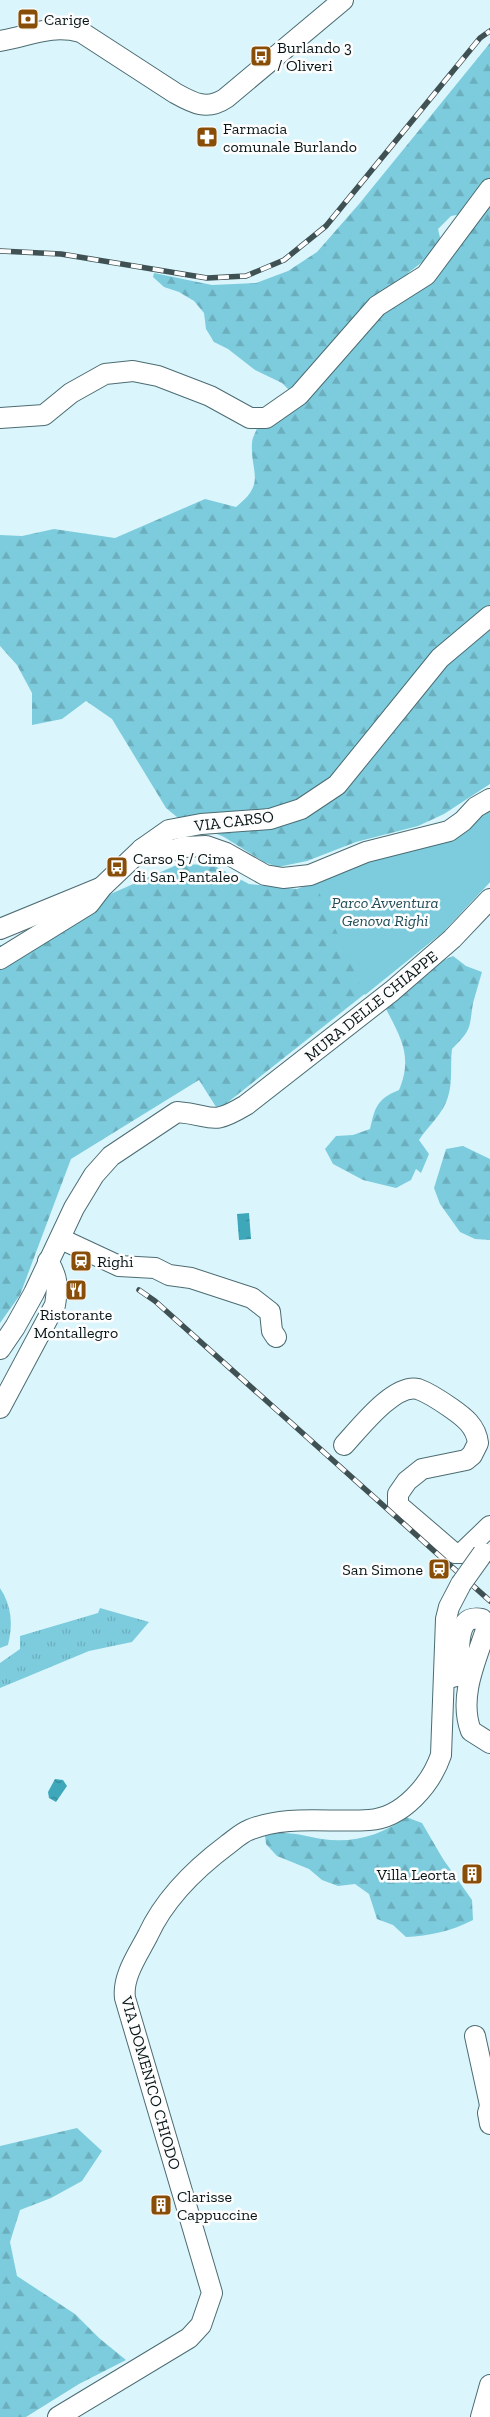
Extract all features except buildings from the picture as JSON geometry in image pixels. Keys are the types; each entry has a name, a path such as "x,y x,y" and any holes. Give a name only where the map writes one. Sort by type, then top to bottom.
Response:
{"street":[{"path":"0,41 51,28 67,28 81,32 175,93 196,104 208,106 226,98 321,4 343,0"},
{"path":"0,418 44,415 49,413 71,393 105,374 133,371 158,376 210,396 250,418 266,418 299,395 377,306 426,275 490,189"},
{"name":"VIA CARSO","path":"0,959 89,904 102,887 142,849 169,830 201,824 270,818 301,809 337,785 440,658 490,616"},
{"path":"142,849 155,855 184,847 206,846 226,853 265,874 290,878 310,875 332,864 375,850 449,831 463,821 476,807 490,799"},
{"path":"0,929 75,896 102,887"},
{"name":"MURA DELLE CHIAPPE","path":"48,1261 89,1182 110,1156 177,1112 212,1120 221,1118 246,1105 392,991 452,939 490,899"},
{"path":"61,1239 119,1266 155,1268 169,1275 191,1278 252,1298 270,1312 272,1331 276,1337"},
{"path":"0,1349 20,1319 48,1261"},
{"path":"0,1408 55,1305 58,1286 55,1272 48,1261"},
{"path":"344,1445 390,1398 402,1391 418,1390 442,1402 461,1415 474,1428 478,1443 472,1455 466,1460 422,1469 407,1481 398,1494 398,1504 454,1553 462,1553 490,1526"},
{"name":"VIA DOMENICO CHIODO","path":"58,2417 189,2338 200,2325 212,2293 125,1998 127,1979 153,1924 180,1887 210,1857 248,1830 286,1822 378,1818 410,1800 427,1783 441,1755 444,1733 446,1619 449,1607 461,1584 487,1550"},
{"path":"444,1679 456,1676 459,1664 462,1627 466,1620 473,1618 482,1619 487,1627 466,1699 466,1713 471,1731 490,1743"},
{"path":"475,2036 490,2106 488,2112 490,2124"},
{"path":"481,2417 490,2384"}],"green space":[{"path":"490,43 490,181 462,214 451,216 438,229 441,242 429,257 408,273 407,281 290,391 282,383 255,370 228,349 214,342 206,329 204,313 194,301 179,292 164,287 153,277 154,273 212,285 256,283 288,271 317,252 359,204"},
{"path":"490,201 490,784 444,814 418,826 356,842 307,861 278,867 264,862 224,837 210,831 194,831 166,808 112,719 86,701 62,719 32,725 32,693 17,665 0,646 0,535 22,536 54,529 115,538 205,499 236,507 246,499 254,484 252,443 257,428"},
{"name":"Parco Avventura Genova Righi","path":"490,805 490,882 443,932 365,995 313,879"},
{"path":"179,864 213,865 249,884 297,889 335,874 490,882 443,932 218,1110 199,1080 71,1159 20,1295 0,1323 0,945 9,945 35,927"},
{"path":"453,956 466,966 482,972 468,1028 452,1049 450,1085 446,1103 419,1140 429,1154 421,1173 416,1169 411,1180 396,1188 363,1180 333,1164 325,1149 336,1136 353,1135 370,1129 381,1100 399,1090 403,1078 405,1058 400,1039 386,1009 437,963"},
{"path":"463,1146 490,1159 490,1240 475,1239 460,1232 440,1204 434,1188 446,1149"},
{"path":"0,1588 9,1609 11,1630 8,1645 0,1648"},
{"path":"100,1608 149,1622 132,1642 89,1651 0,1688 0,1663 20,1649 20,1636 98,1613"},
{"path":"406,1817 422,1823 443,1859 472,1900 473,1920 440,1932 406,1937 393,1925 377,1919 369,1894 355,1884 338,1886 322,1880 309,1869 277,1856 266,1844 265,1836 279,1833 333,1840 367,1837 387,1829"},
{"path":"77,2128 102,2151 82,2181 51,2198 20,2210 10,2242 17,2276 75,2314 99,2338 126,2360 79,2384 26,2417 0,2417 0,2146"}],"water":[{"path":"249,1213 251,1239 239,1240 237,1214"},
{"path":"55,1779 63,1780 67,1786 56,1802 49,1798 48,1792"}],"railway":[{"path":"0,251 61,254 207,278 246,276 284,260 326,226 480,38 490,31"},
{"path":"139,1290 155,1301 490,1601"}],"place":[{"name":"Carige","path":"28,19"},
{"name":"Burlando 3 / Oliveri","path":"261,56"},
{"name":"Farmacia comunale Burlando","path":"207,137"},
{"name":"Carso 5 / Cima di San Pantaleo","path":"117,867"},
{"name":"Righi","path":"81,1261"},
{"name":"Ristorante Montallegro","path":"76,1290"},
{"name":"San Simone","path":"439,1569"},
{"name":"Villa Leorta","path":"472,1874"},
{"name":"Clarisse Cappuccine","path":"161,2205"}]}
